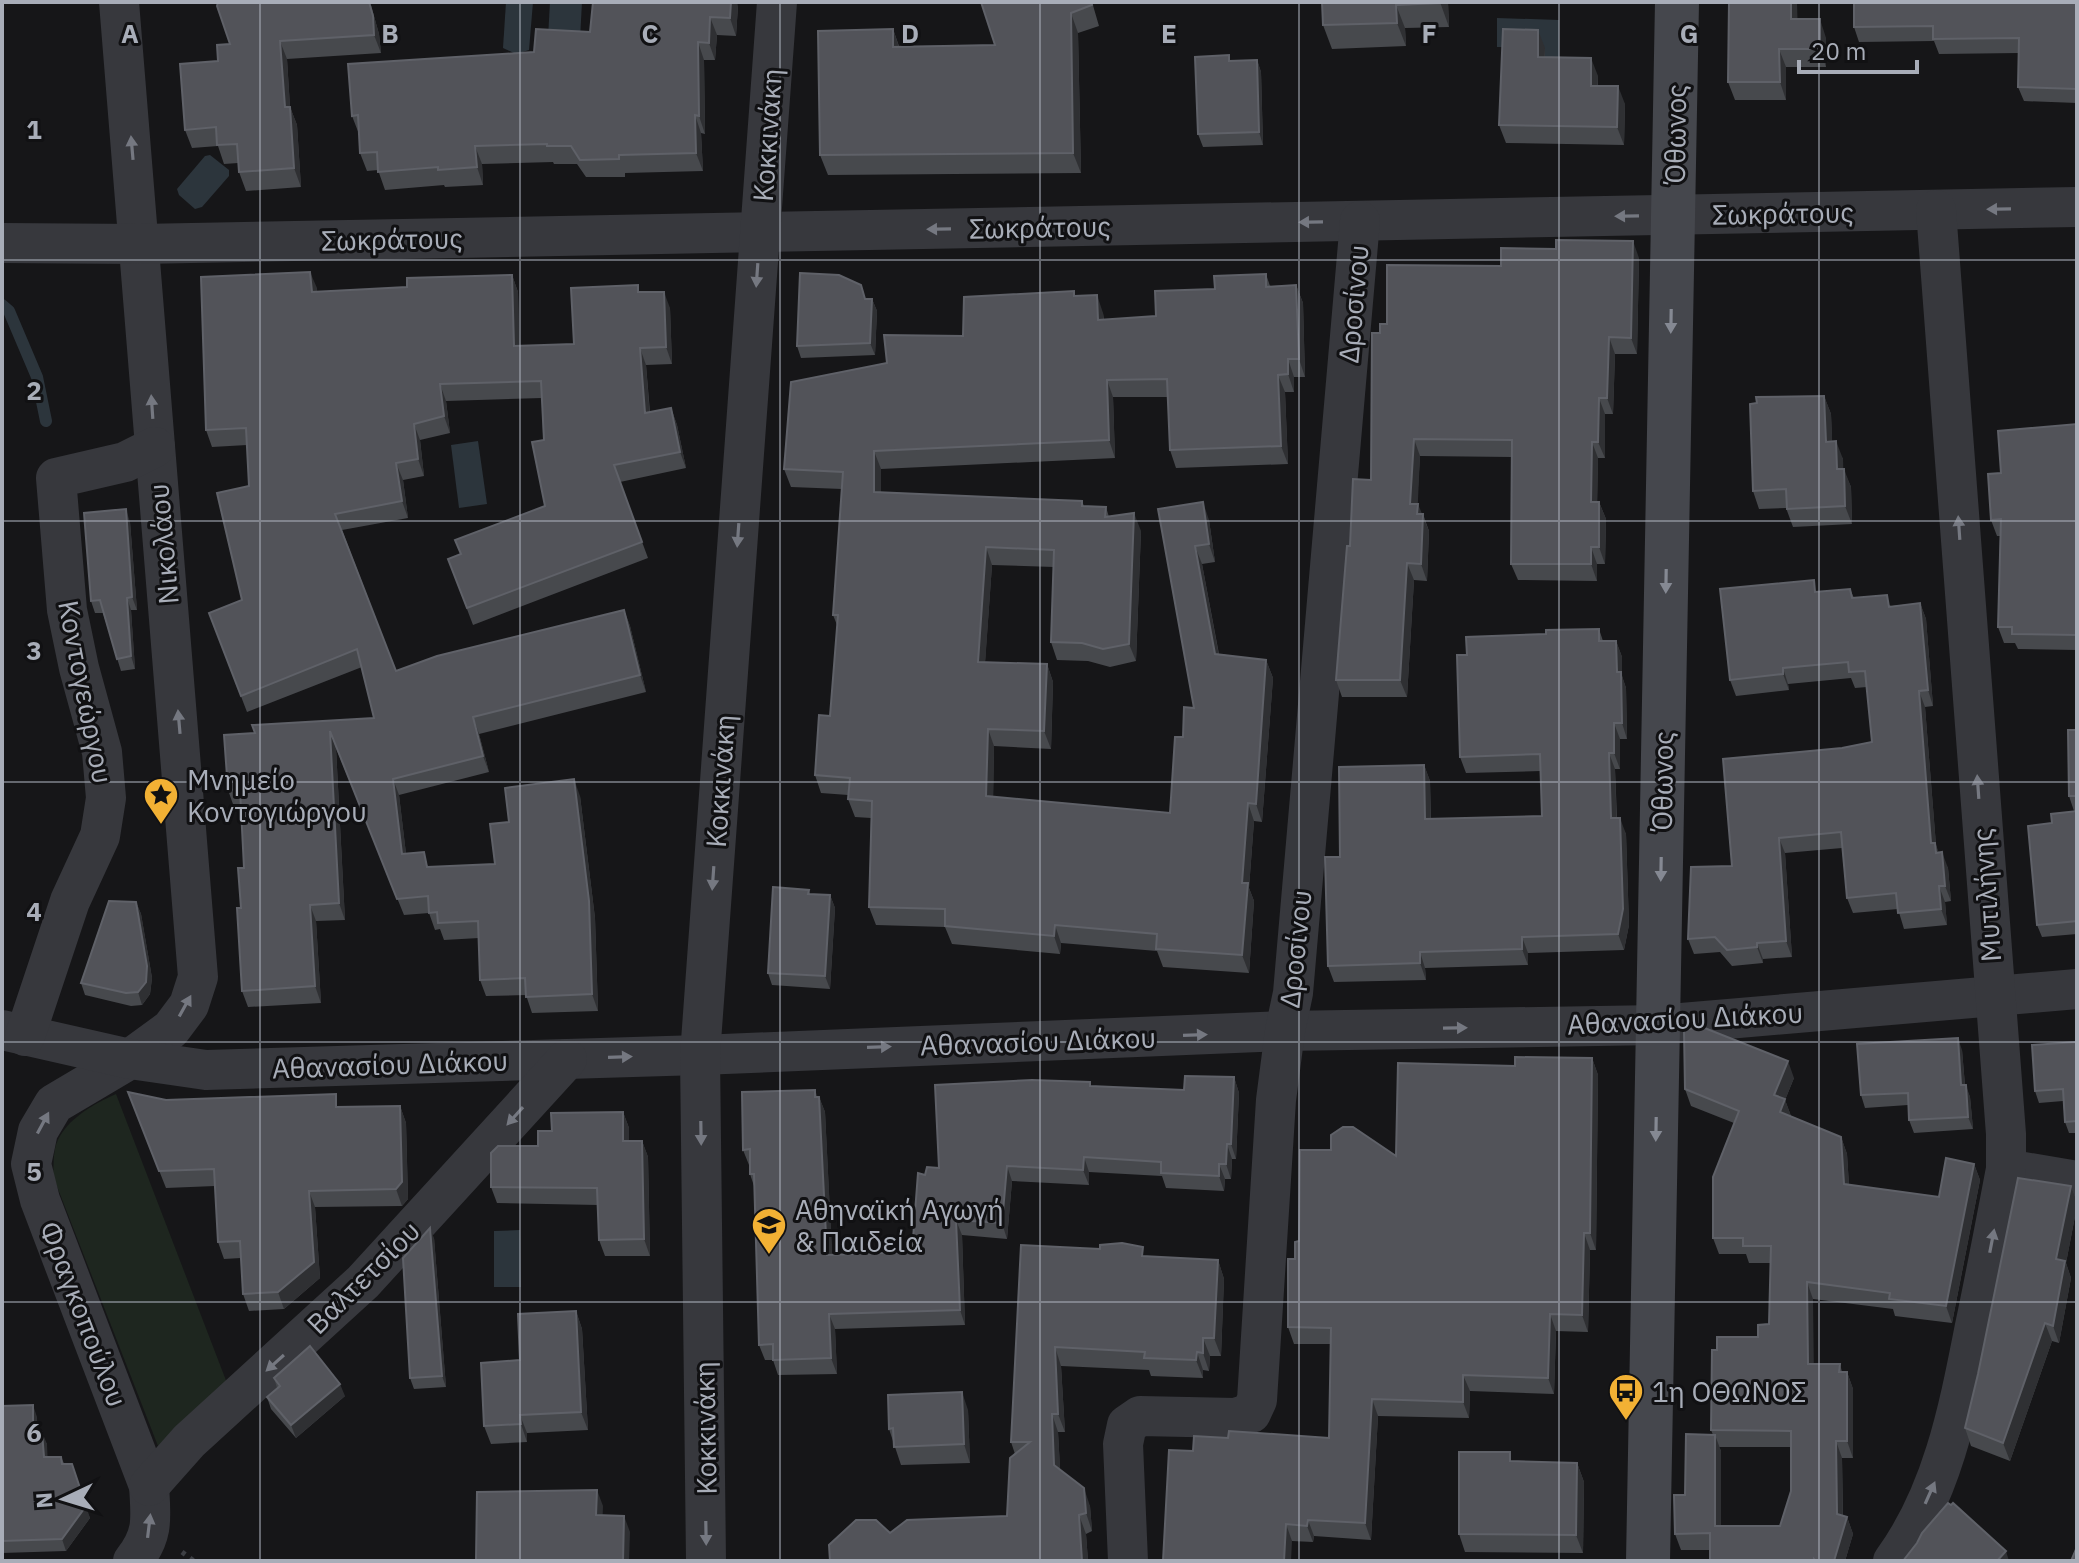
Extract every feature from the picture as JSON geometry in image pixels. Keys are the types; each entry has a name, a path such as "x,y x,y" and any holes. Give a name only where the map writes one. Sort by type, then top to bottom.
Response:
{"street":[{"name":"Νικολάου","path":"119,2 198,977 189,1005 171,1029 130,1059"},
{"name":"Κοκκινάκη","path":"706,1561 700,1055 777,2"},
{"name":"Όθωνος","path":"1648,1561 1677,2"},
{"name":"Σωκράτους","path":"2,243 140,244 2077,207"},
{"name":"Μυτιλήνης","path":"1893,1561 1942,1465 1957,1416 2006,1169 1936,210"},
{"name":"Δροσίνου","path":"1128,1561 1123,1444 1127,1425 1140,1416 1235,1418 1251,1413 1257,1400 1276,1100 1293,993 1360,221"},
{"name":"Κοντογεώργου","path":"13,1033 100,836 106,798 102,752 67,610 56,478 125,462 155,447"},
{"name":"Αθανασίου Διάκου","path":"13,1033 130,1059 206,1070 700,1055 1285,1031 1658,1025 2077,989"},
{"name":"Φραγκοπούλου","path":"130,1059 54,1104 38,1131 31,1164 40,1200 149,1486 151,1516 147,1544 133,1561"},
{"name":"Βαλτετσίου","path":"149,1486 189,1441 363,1282 567,1059"},
{"path":"2006,1169 2077,1181"}],"shaded area":[{"path":"506,2 533,2 529,50 516,54 503,48"},
{"path":"550,2 582,2 580,39 548,38"},
{"path":"1497,18 1559,20 1559,61 1545,61 1545,48 1497,47"},
{"path":"210,155 229,170 229,176 202,207 195,209 179,195 177,189 205,156"},
{"path":"478,441 487,504 459,508 451,445"},
{"path":"116,1094 227,1383 158,1446 53,1176 55,1149 64,1130 88,1109"},
{"path":"520,1230 521,1287 494,1287 494,1231"}],"building":[{"path":"218,2 369,2 374,35 280,41 285,107 290,107 294,168 239,172 237,144 217,145 216,127 185,130 180,64 218,61 217,45 230,44"},
{"path":"593,2 731,2 730,18 710,17 709,43 698,42 696,153 619,155 619,159 580,160 571,146 475,146 477,167 378,172 377,152 360,153 358,115 352,116 348,64 534,52 536,29 590,32"},
{"path":"981,2 1091,2 1092,5 1071,13 1073,153 820,155 818,31 893,29 893,47 995,45"},
{"path":"1322,2 1440,3 1396,5 1397,23 1323,25"},
{"path":"1729,2 1791,2 1791,19 1820,19 1820,49 1779,49 1780,82 1728,82"},
{"path":"1854,2 2077,2 2077,89 2018,87 2019,38 1933,39 1933,26 1854,27"},
{"path":"1503,29 1538,30 1538,57 1591,58 1591,86 1618,86 1617,127 1499,125"},
{"path":"1229,55 1229,61 1257,60 1259,132 1198,134 1195,57"},
{"path":"1556,240 1633,241 1631,338 1609,337 1607,398 1599,398 1598,442 1592,442 1591,502 1599,502 1599,547 1591,547 1591,564 1511,564 1512,440 1414,439 1410,504 1418,504 1417,514 1423,514 1421,564 1407,563 1400,680 1336,680 1347,546 1350,546 1353,479 1371,480 1372,333 1380,333 1380,324 1387,324 1387,265 1501,266 1501,248 1556,249"},
{"path":"310,272 312,292 407,287 407,278 512,275 514,346 574,344 571,288 638,285 638,292 664,292 666,347 640,348 645,413 671,408 680,452 614,465 642,542 467,608 448,559 461,554 455,540 545,506 532,442 544,440 541,381 440,384 444,416 414,424 418,459 396,463 402,501 335,514 396,671 437,656 624,610 640,675 473,717 483,756 393,779 402,854 424,852 427,867 495,864 490,824 509,822 505,788 574,779 589,901 592,994 526,997 525,978 480,980 478,921 438,923 437,912 429,913 428,896 397,899 330,731 339,903 310,905 315,986 242,991 237,908 241,908 238,868 244,868 240,789 228,790 224,735 255,733 252,725 374,718 357,649 241,696 209,613 242,600 217,493 249,486 246,428 206,430 201,277"},
{"path":"800,273 839,275 861,285 865,299 872,299 870,343 797,346"},
{"path":"1266,274 1266,287 1296,285 1299,359 1288,359 1288,374 1278,375 1281,446 1170,450 1167,379 1107,380 1109,440 874,451 874,492 1082,501 1082,506 1106,507 1105,517 1134,513 1129,644 1103,649 1082,643 1051,642 1054,550 986,547 978,662 1047,664 1044,731 988,729 986,796 1170,813 1175,737 1183,737 1184,707 1194,708 1158,509 1203,502 1209,544 1195,546 1215,654 1266,660 1256,804 1248,803 1242,883 1248,883 1242,955 1156,949 1157,934 1055,925 1054,936 945,926 945,909 869,907 872,801 848,799 850,778 815,775 819,715 830,716 838,615 833,615 843,472 784,469 791,382 887,363 884,335 963,336 964,297 1074,291 1074,296 1097,295 1098,320 1156,316 1155,291 1215,289 1214,276"},
{"path":"1824,396 1826,442 1836,441 1837,469 1844,469 1845,506 1787,509 1786,489 1753,491 1750,404 1757,403 1756,397"},
{"path":"2077,424 2077,635 2012,634 2012,627 1998,627 2001,519 1991,520 1988,474 2001,473 1998,431"},
{"path":"126,509 132,597 127,598 131,656 117,659 100,600 91,601 84,513"},
{"path":"1814,580 1815,592 1850,589 1852,598 1887,595 1889,607 1920,603 1928,690 1919,691 1931,843 1935,843 1936,853 1942,852 1945,886 1939,886 1941,909 1898,913 1896,893 1847,898 1841,832 1779,838 1786,941 1727,950 1715,937 1688,939 1691,867 1732,866 1723,759 1842,748 1872,742 1865,671 1849,672 1848,662 1783,668 1783,674 1730,680 1720,589"},
{"path":"1599,629 1599,641 1616,641 1617,672 1621,672 1622,723 1614,723 1614,753 1609,753 1611,818 1620,818 1623,909 1618,934 1522,937 1522,949 1420,952 1420,963 1328,966 1325,857 1340,857 1339,767 1424,765 1425,819 1542,816 1540,754 1460,757 1457,655 1467,655 1466,637"},
{"path":"2068,730 2077,730 2077,796 2069,796"},
{"path":"2077,811 2077,921 2037,925 2028,826 2052,823 2051,814"},
{"path":"773,887 830,895 825,976 768,973"},
{"path":"109,901 136,902 147,966 146,982 138,992 126,993 81,983"},
{"path":"1702,1027 1788,1061 1774,1095 1785,1099 1780,1112 1841,1137 1844,1184 1939,1197 1946,1158 1974,1164 1946,1306 1889,1299 1890,1293 1807,1282 1808,1364 1840,1364 1839,1372 1847,1372 1847,1441 1836,1441 1837,1514 1847,1517 1834,1561 1710,1561 1710,1533 1675,1534 1674,1495 1685,1495 1686,1434 1715,1435 1715,1526 1780,1526 1791,1491 1791,1431 1711,1430 1712,1350 1717,1350 1717,1337 1758,1337 1758,1325 1769,1324 1771,1246 1743,1246 1743,1238 1713,1238 1713,1177 1739,1111 1685,1089 1684,1030"},
{"path":"1958,1038 1961,1085 1966,1085 1968,1117 1909,1120 1908,1093 1861,1095 1857,1044"},
{"path":"2077,1042 2077,1121 2065,1122 2063,1089 2035,1091 2032,1045"},
{"path":"1515,1057 1592,1058 1590,1233 1584,1233 1582,1315 1550,1314 1548,1378 1463,1375 1463,1402 1372,1399 1365,1523 1308,1520 1307,1526 1286,1524 1284,1561 1163,1561 1169,1450 1193,1451 1194,1436 1228,1438 1229,1431 1329,1438 1331,1328 1288,1327 1288,1259 1295,1259 1295,1242 1299,1241 1300,1150 1331,1150 1331,1135 1343,1127 1353,1127 1396,1156 1398,1063 1515,1066"},
{"path":"1185,1076 1234,1077 1231,1144 1227,1144 1226,1164 1219,1164 1219,1176 1161,1173 1161,1162 1084,1157 1083,1170 1007,1166 1002,1223 956,1220 960,1310 829,1314 831,1358 773,1360 773,1344 759,1345 754,1174 750,1174 750,1149 743,1150 742,1092 815,1090 815,1097 819,1097 827,1255 912,1252 918,1173 925,1175 927,1167 939,1168 935,1085 1032,1080 1184,1090"},
{"path":"128,1092 166,1100 336,1094 336,1107 400,1106 402,1182 396,1189 309,1191 314,1262 278,1292 243,1294 240,1241 218,1242 214,1169 159,1171"},
{"path":"623,1112 623,1141 642,1141 644,1239 599,1240 597,1188 491,1187 491,1153 498,1146 538,1146 538,1131 552,1131 551,1113"},
{"path":"2018,1178 2071,1186 2056,1259 2065,1261 2053,1326 2045,1323 2003,1443 1965,1428"},
{"path":"430,1228 442,1376 410,1378 403,1258"},
{"path":"1122,1243 1143,1247 1142,1256 1218,1260 1214,1338 1203,1338 1203,1353 1197,1352 1196,1360 1144,1358 1145,1352 1055,1347 1058,1414 1052,1414 1054,1465 1084,1488 1086,1513 1079,1515 1082,1561 830,1561 829,1545 856,1520 876,1520 890,1533 907,1520 1007,1516 1010,1458 1030,1442 1011,1442 1021,1245 1100,1249 1100,1245"},
{"path":"576,1311 581,1412 520,1415 521,1424 484,1426 481,1363 520,1360 518,1314"},
{"path":"310,1346 340,1384 291,1425 267,1397 280,1386 274,1378"},
{"path":"962,1392 964,1444 894,1447 893,1428 889,1429 888,1395"},
{"path":"33,1405 33,1433 42,1432 44,1457 61,1457 62,1464 72,1464 86,1506 62,1539 2,1541 2,1406"},
{"path":"1459,1452 1510,1452 1510,1461 1577,1463 1576,1535 1459,1534"},
{"path":"597,1490 596,1515 624,1516 623,1561 476,1561 477,1492"},
{"path":"1948,1503 1953,1503 2006,1551 1997,1561 1903,1561"},
{"path":"2077,1547 2077,1561 2071,1561"}],"waterway":[{"path":"2,305 9,311 37,377 46,421"}],"place":[{"name":"Μνημείο Κοντογιώργου","path":"161,826"},
{"name":"Αθηναϊκή Αγωγή & Παιδεία","path":"769,1256"},
{"name":"1η ΟΘΩΝΟΣ","path":"1626,1422"}]}
